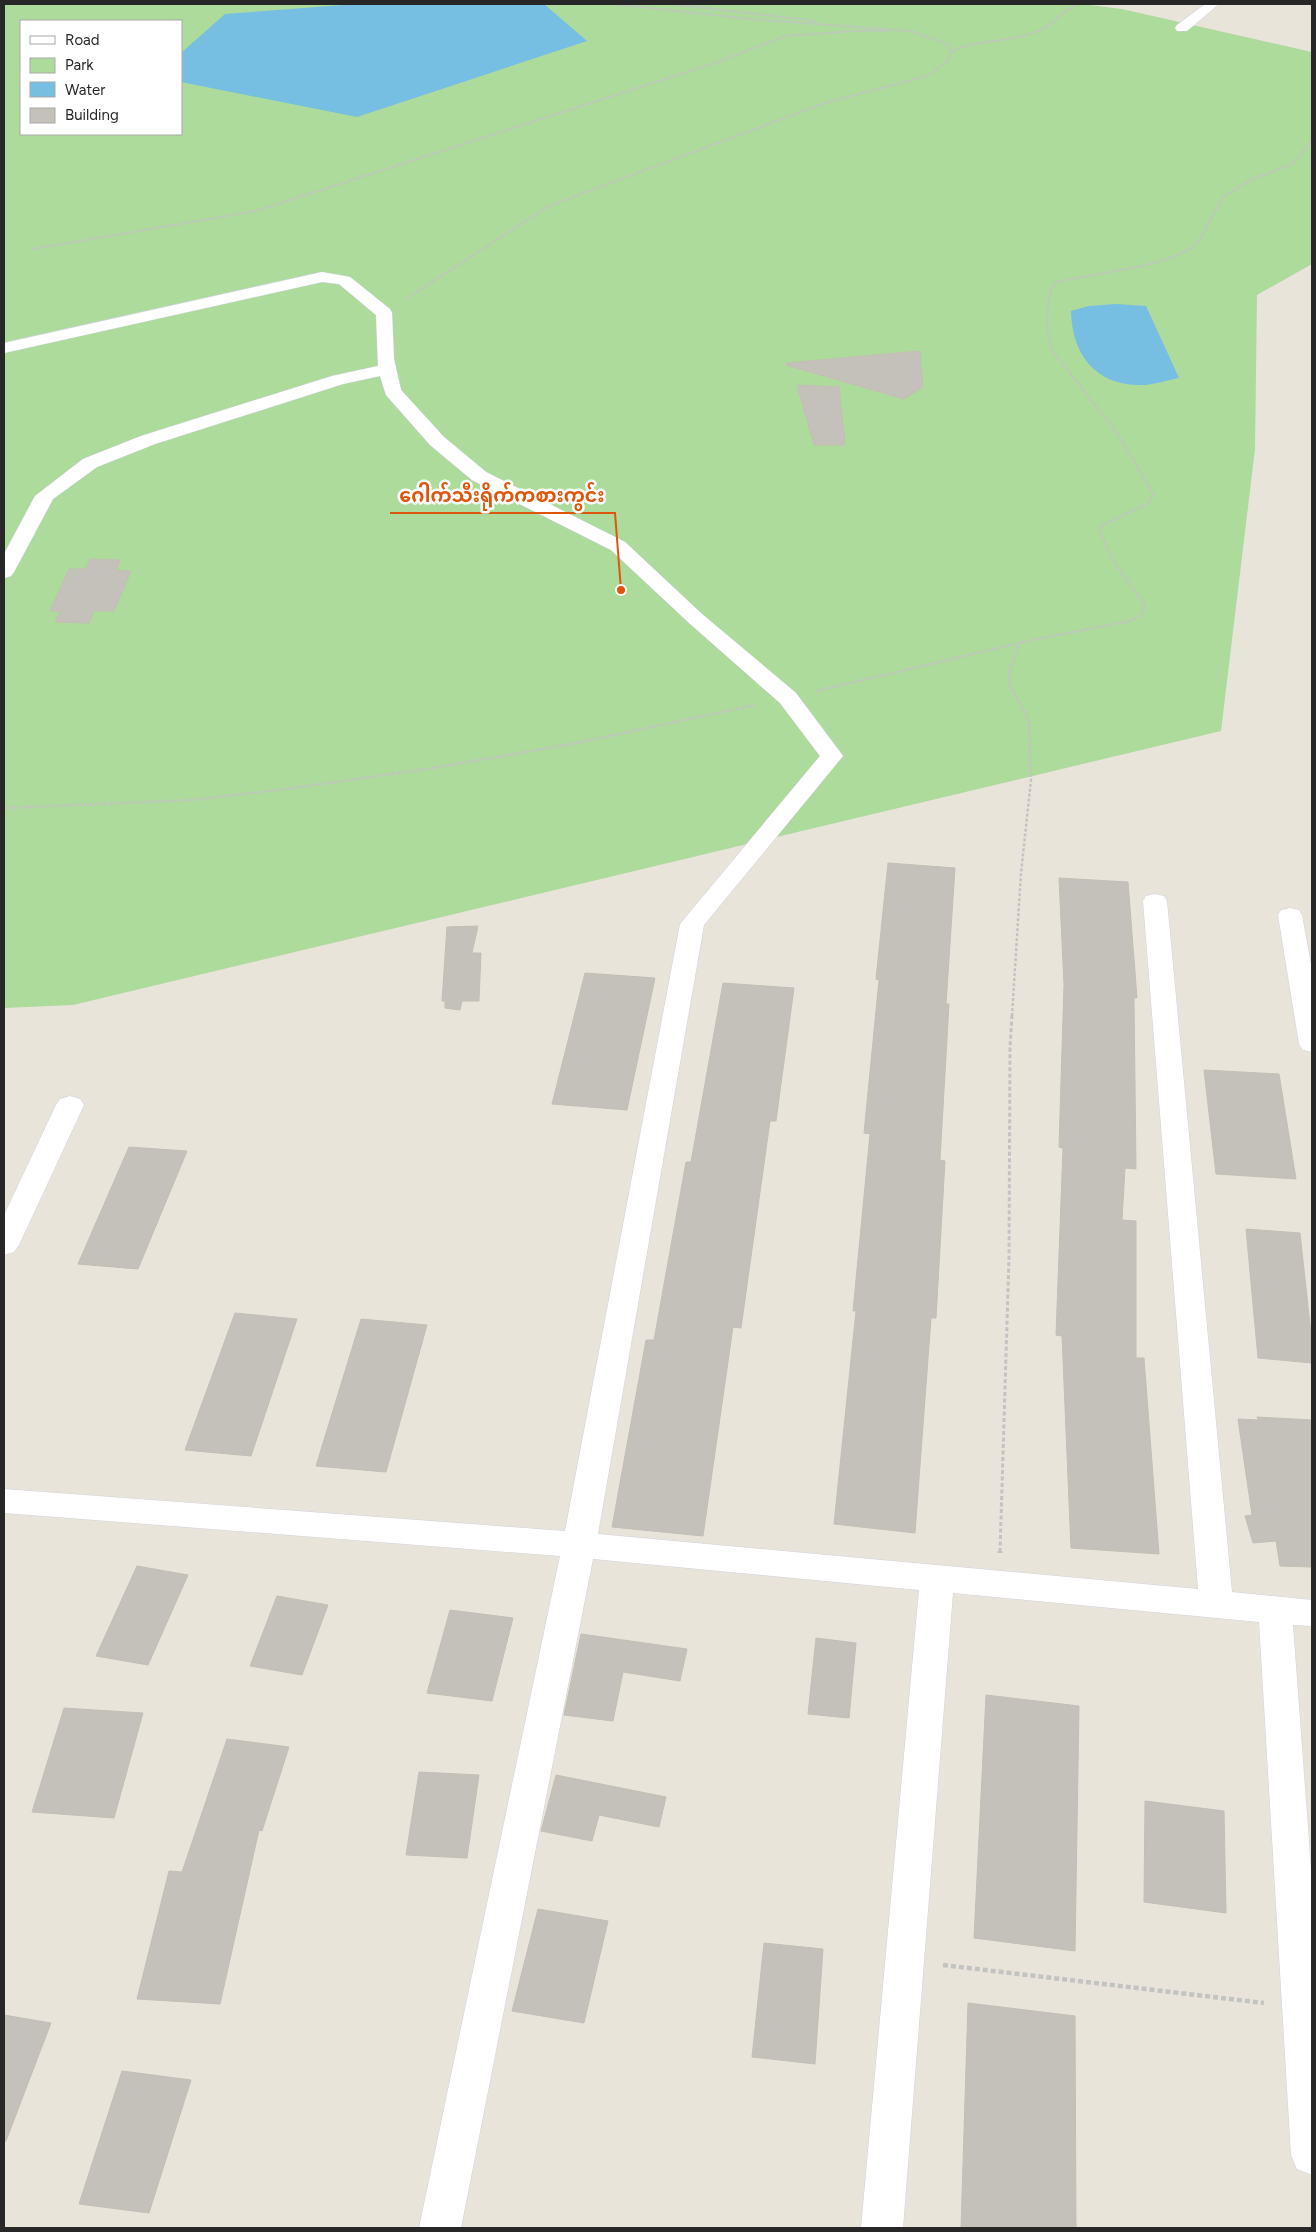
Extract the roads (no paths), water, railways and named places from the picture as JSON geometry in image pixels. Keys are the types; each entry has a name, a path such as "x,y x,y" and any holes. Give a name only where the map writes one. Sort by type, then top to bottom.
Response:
{"street":[{"path":"1182,28 1213,4"},
{"path":"4,348 322,278 344,280 384,313 385,359 392,392 444,447 479,476 618,546 695,618 788,698 832,756 692,924 580,1545 440,2228"},
{"path":"4,572 45,496 90,463 148,440 338,380 387,369"},
{"path":"1155,901 1216,1605"},
{"path":"1290,914 1312,1044"},
{"path":"4,1245 70,1105"},
{"path":"4,1500 580,1545 1312,1613"},
{"path":"882,2228 937,1577"},
{"path":"1275,1610 1312,2155"}],"water":[{"path":"357,4 544,4 587,41 357,117 182,82 182,52 225,14"},
{"path":"1116,304 1146,306 1179,378 1145,385 1128,384 1113,381 1090,366 1076,342 1072,327 1071,311 1089,306"}],"place":[{"name":"ဂေါက်သီးရိုက်ကစားကွင်း","path":"621,590"}]}
